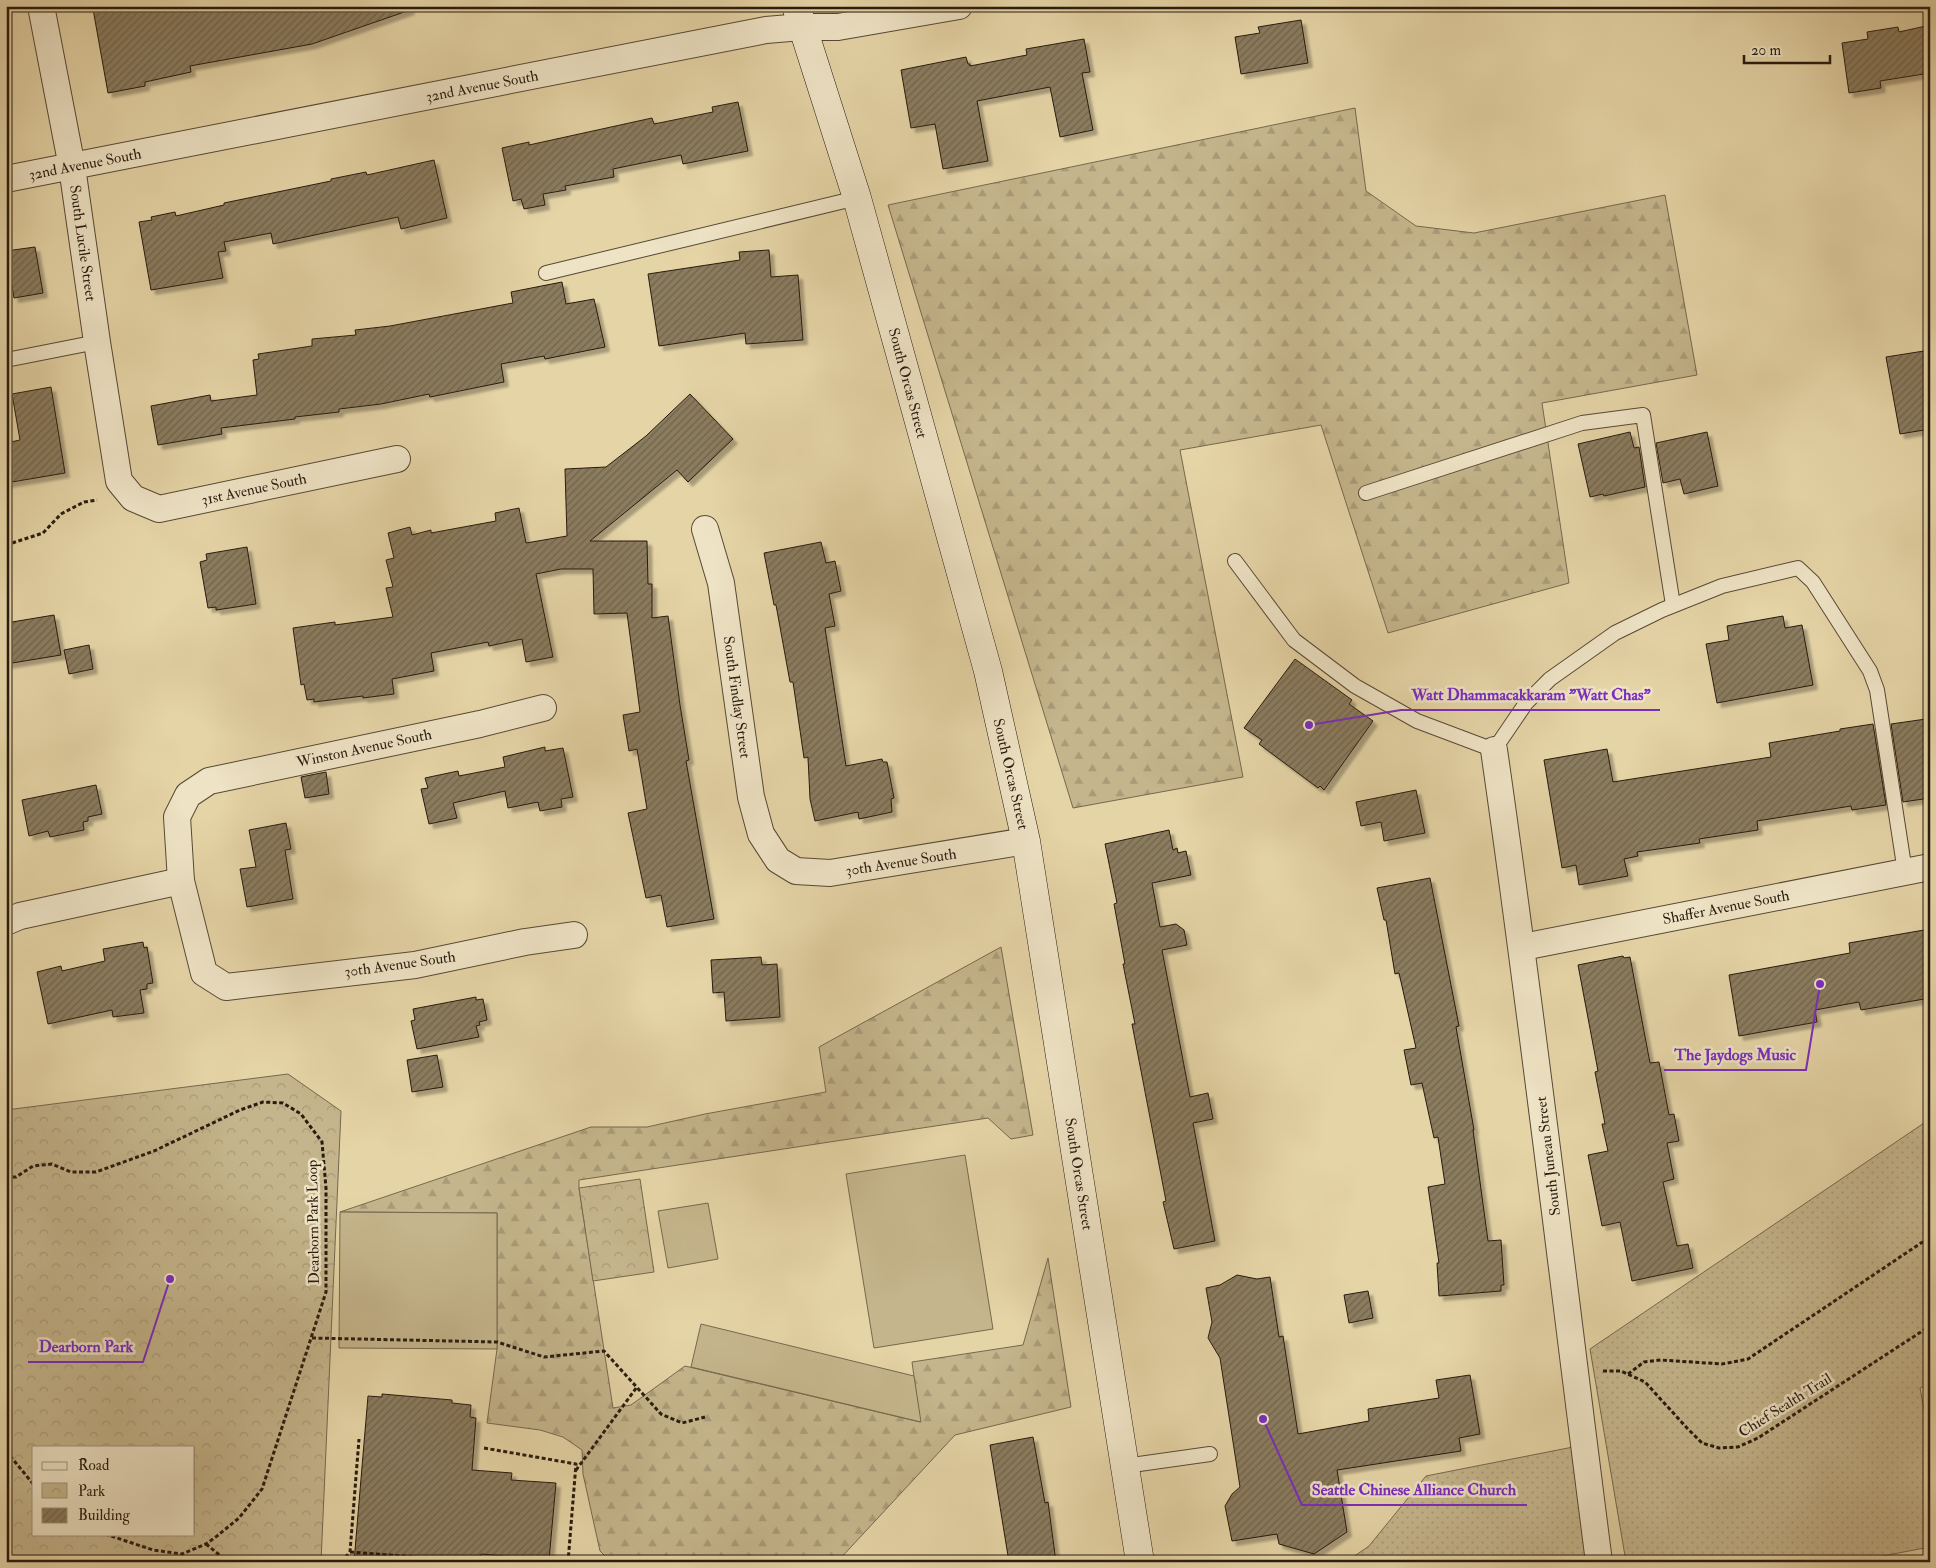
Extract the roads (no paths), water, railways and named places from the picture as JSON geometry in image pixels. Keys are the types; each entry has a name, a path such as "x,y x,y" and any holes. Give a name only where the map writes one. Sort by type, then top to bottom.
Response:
{"street":[{"name":"South Lucile Street","path":"41,6 72,167 97,342 124,487"},
{"name":"32nd Avenue South","path":"6,179 766,30 799,16 838,27 959,6"},
{"name":"South Orcas Street","path":"799,16 857,198 988,671 1026,842 1140,1562"},
{"name":"31st Avenue South","path":"124,487 133,498 160,509 397,459"},
{"name":"South Findlay Street","path":"705,529 721,583 751,797 761,834 778,860"},
{"name":"Winston Avenue South","path":"181,882 177,818 188,794 209,781 480,724 543,708"},
{"name":"South Juneau Street","path":"1494,750 1523,947 1574,1371 1600,1562"},
{"name":"30th Avenue South","path":"778,860 796,871 830,873 1026,842"},
{"name":"Shaffer Avenue South","path":"1523,947 1917,870"},
{"name":"30th Avenue South","path":"181,882 204,973 226,987 415,964 525,942 574,935"},
{"path":"6,922 20,916 181,882"}],"lane":[{"path":"546,273 857,198"},
{"path":"6,360 97,342"},
{"path":"1366,493 1582,423 1643,415 1673,605"},
{"path":"1235,562 1294,640 1355,686 1417,721 1494,750 1526,703 1550,679 1615,633 1673,605 1722,586 1798,568 1813,582 1870,671 1917,870"},
{"path":"1125,1466 1210,1454"}],"place":[{"name":"Watt Dhammacakkaram \"Watt Chas\"","path":"1309,725"},
{"name":"The Jaydogs Music","path":"1820,984"},
{"name":"Dearborn Park","path":"170,1279"},
{"name":"Seattle Chinese Alliance Church","path":"1263,1419"}]}
